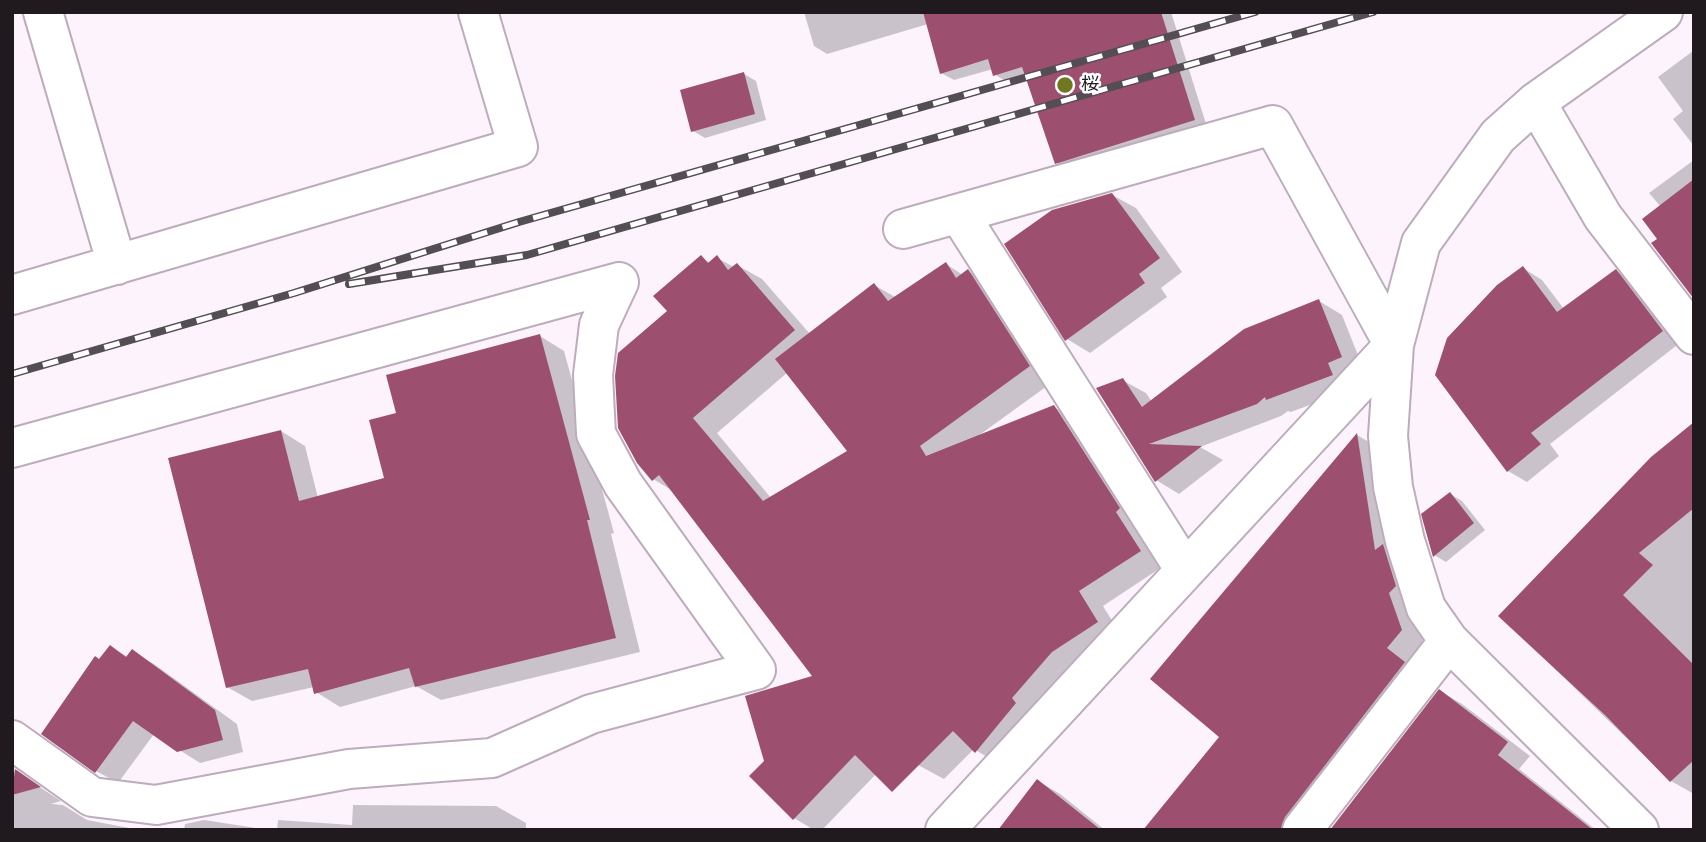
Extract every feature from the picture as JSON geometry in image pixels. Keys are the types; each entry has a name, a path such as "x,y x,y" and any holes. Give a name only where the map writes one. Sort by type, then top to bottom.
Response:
{"street":[{"path":"43,12 117,265"},
{"path":"12,295 518,148 478,12"},
{"path":"1639,830 1449,641 1426,608 1405,541 1393,487 1388,436 1394,345 1421,243 1498,136 1536,102 1663,12"},
{"path":"1536,102 1603,217 1694,335"},
{"path":"903,229 1272,125 1394,345"},
{"path":"959,214 1185,570"},
{"path":"12,449 619,282 599,325 593,375 596,434 623,484 756,670 591,714 492,758 349,769 156,805 92,797 12,740"},
{"path":"945,830 1394,345"},
{"path":"1302,830 1449,641"}],"building":[{"path":"923,12 1161,12 1195,120 1055,164 1022,67 993,76 988,59 940,74"},
{"path":"744,72 755,114 691,132 680,90"},
{"path":"1694,179 1694,299 1651,243 1657,239 1642,219"},
{"path":"1112,193 1160,258 1139,274 1145,283 1065,341 1004,244 1052,210"},
{"path":"701,255 708,263 717,255 728,270 737,263 795,330 693,418 763,501 847,451 775,359 874,283 888,301 946,262 956,278 968,269 1030,366 920,446 926,456 1054,405 1120,508 1116,512 1141,551 1079,591 1098,622 1052,652 1012,698 1016,703 975,753 953,731 892,792 855,755 793,820 749,776 764,761 745,696 812,676 659,475 652,481 637,463 618,428 615,376 618,353 667,311 653,296"},
{"path":"1523,266 1557,312 1616,269 1663,331 1531,433 1541,444 1507,472 1435,375 1447,338 1497,285"},
{"path":"1319,299 1342,357 1328,363 1333,375 1266,400 1265,397 1257,404 1149,444 1202,446 1155,482 1096,388 1123,378 1142,407 1244,329"},
{"path":"540,334 590,520 587,520 616,638 415,687 409,668 314,694 308,669 226,688 168,458 281,430 299,501 384,478 369,420 396,413 386,375"},
{"path":"1694,422 1694,508 1639,553 1653,565 1623,595 1694,665 1694,760 1670,782 1606,716 1498,616 1651,457"},
{"path":"1357,433 1375,550 1383,544 1396,586 1389,593 1402,630 1387,648 1405,662 1285,817 1281,830 1143,830 1219,737 1150,679"},
{"path":"1450,492 1474,523 1433,557 1421,514"},
{"path":"110,645 126,657 132,649 215,710 223,740 177,752 133,721 95,773 41,734 95,656 99,659"},
{"path":"1439,689 1508,742 1498,755 1593,830 1330,830"},
{"path":"15,769 41,787 12,795"},
{"path":"1037,779 1101,830 998,830"}],"railway":[{"path":"12,374 294,293 519,222 1255,12"},
{"path":"349,284 527,255 1373,12"}],"place":[{"name":"桜","path":"1065,85"}]}
